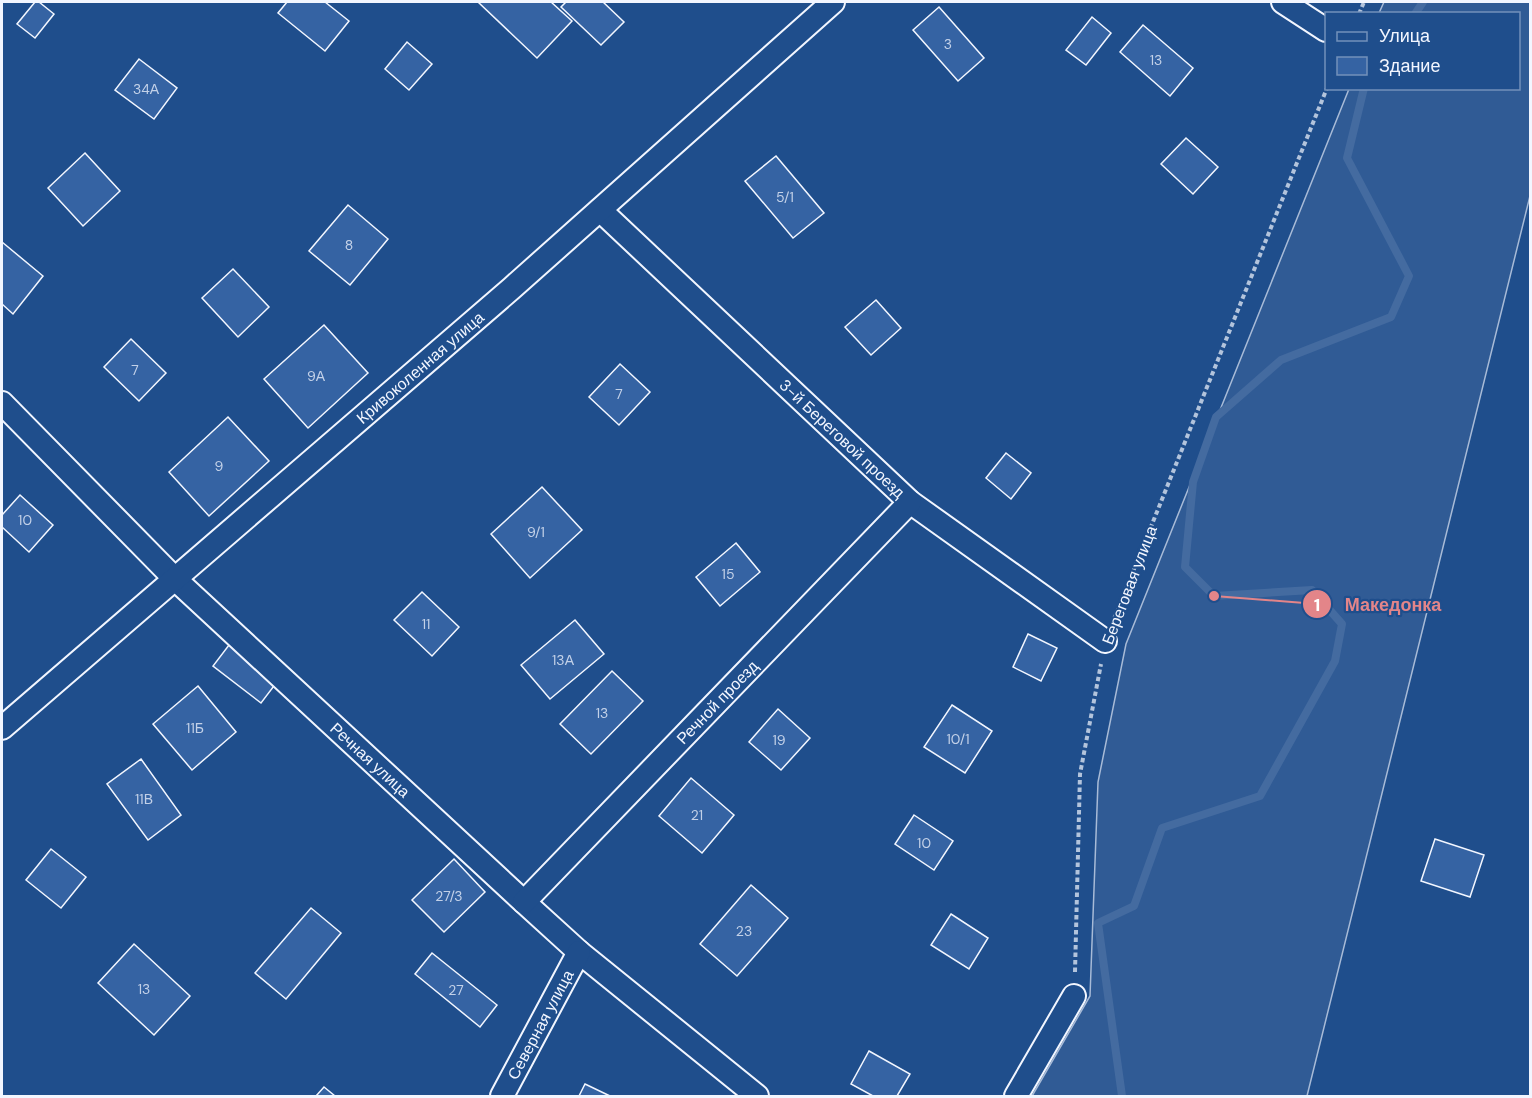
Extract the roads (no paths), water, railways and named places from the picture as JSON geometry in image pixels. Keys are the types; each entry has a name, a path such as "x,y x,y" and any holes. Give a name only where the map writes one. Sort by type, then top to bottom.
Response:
{"street":[{"name":"Кривоколенная улица","path":"2,728 600,210 833,2"},
{"path":"1283,2 1325,29"},
{"name":"3-й Береговой проезд","path":"600,210 910,502 1105,641"},
{"name":"Речная улица","path":"2,403 175,579 524,902 579,952 757,1096"},
{"name":"Речной проезд","path":"524,902 910,502"},
{"name":"Северная улица","path":"502,1096 579,952"},
{"path":"1016,1096 1074,996"}],"waterway":[{"path":"1416,12 1423,2"},
{"path":"1122,1096 1098,923 1134,906 1162,828 1260,796 1335,661 1342,624 1312,590 1214,596 1185,567 1193,482 1216,417 1281,360 1391,317 1409,276 1347,158 1364,90"}],"place":[{"name":"Македонка","path":"1214,596"}]}
